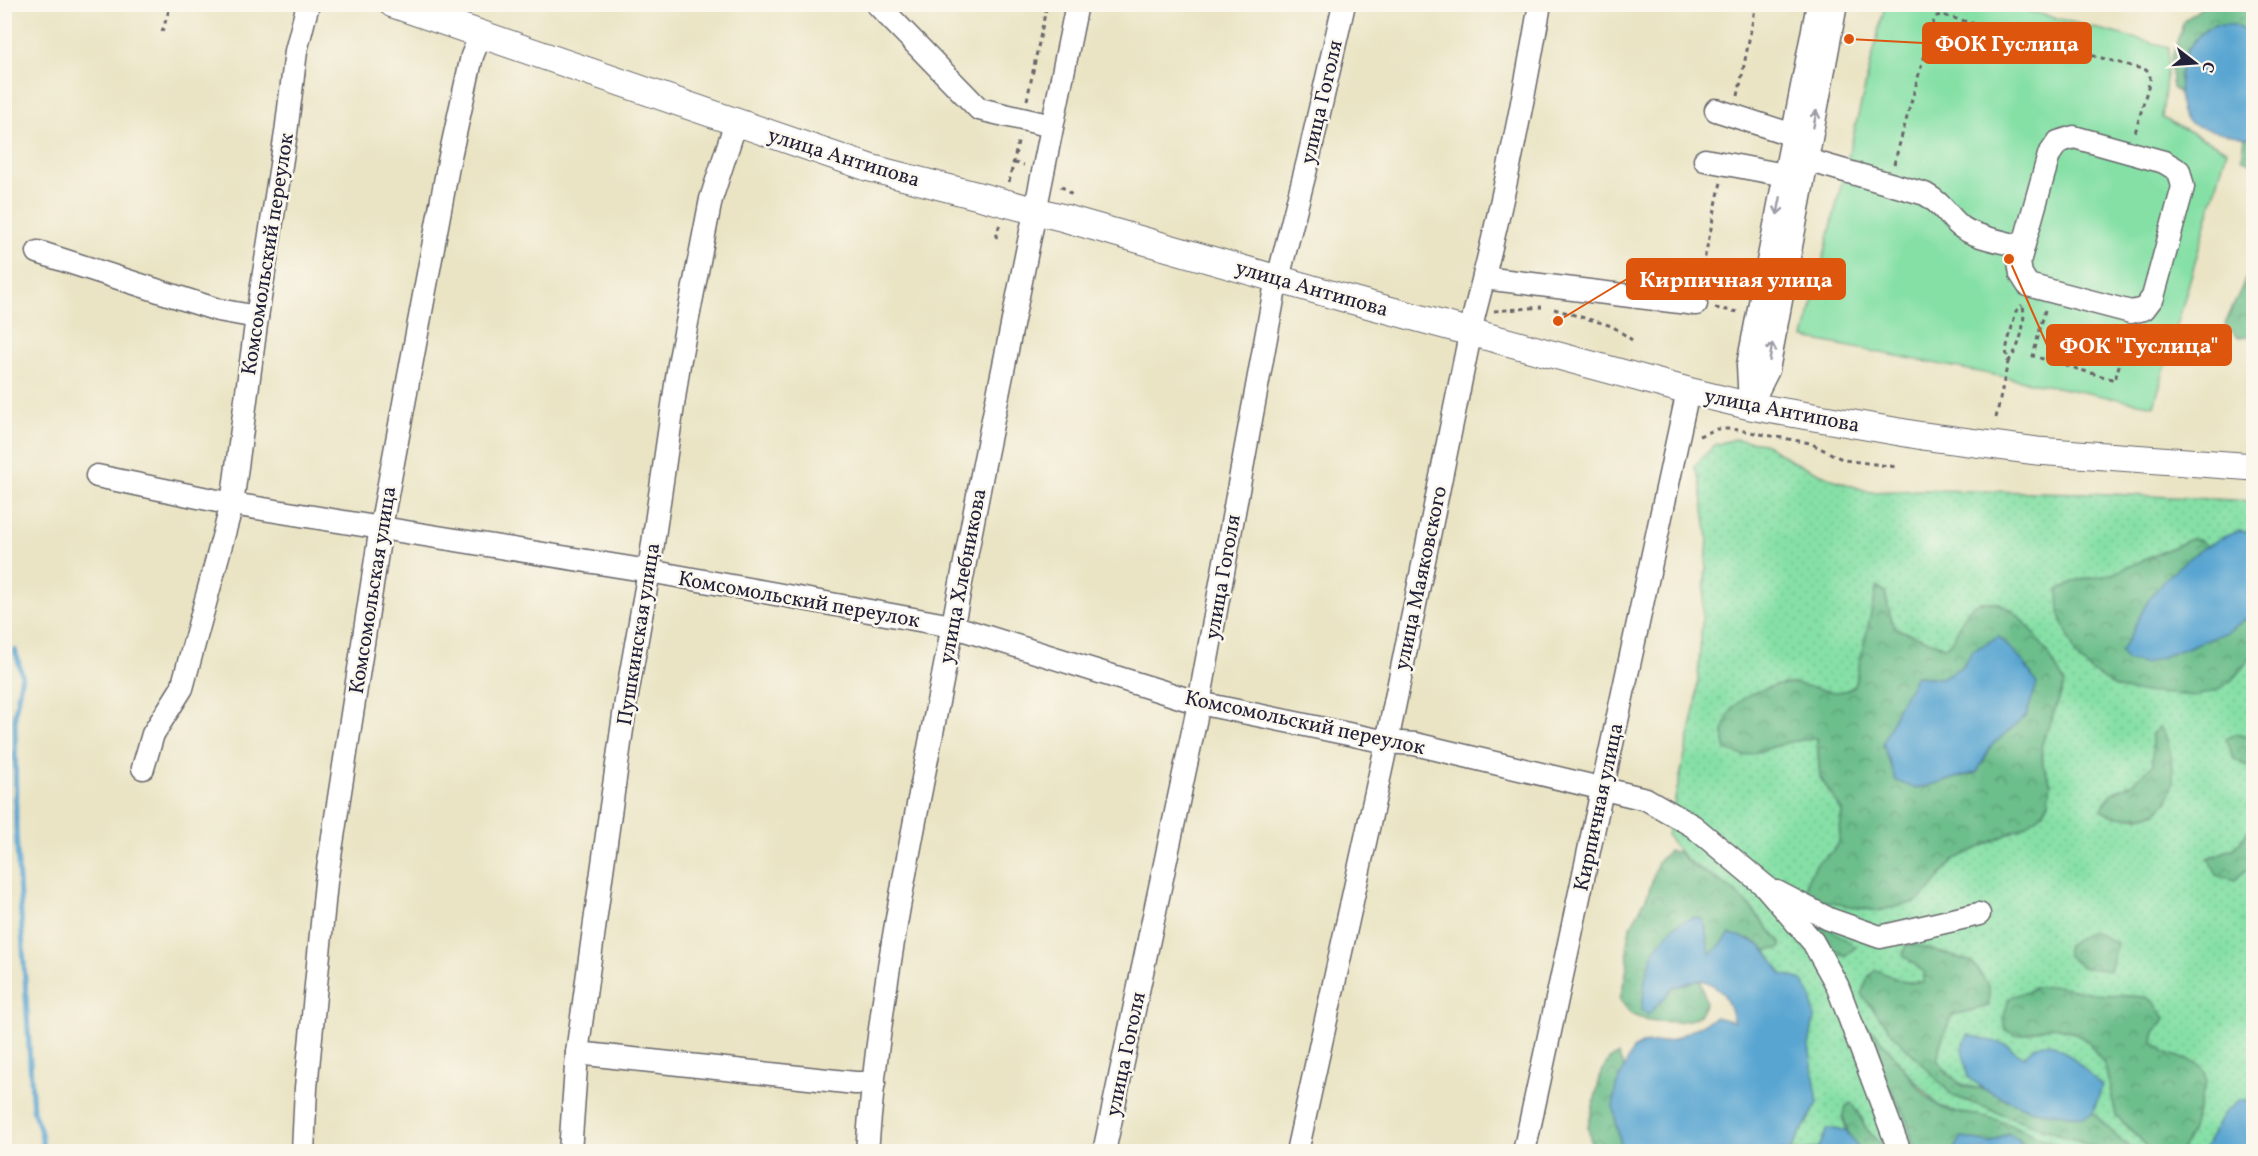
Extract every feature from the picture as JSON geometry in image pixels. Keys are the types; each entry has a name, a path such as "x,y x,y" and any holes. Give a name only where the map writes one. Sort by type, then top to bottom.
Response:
{"main road":[{"name":"улица Антипова","path":"393,4 870,168 1033,210 1278,279 1473,320 1688,391 1750,406 1923,436 2037,451 2253,467"}],"street":[{"name":"Комсомольский переулок","path":"143,768 153,734 182,688 232,504 296,51 308,4"},
{"path":"877,4 979,109 1052,126"},
{"name":"улица Гоголя","path":"1104,1152 1199,703 1278,279 1344,4"},
{"name":"улица Маяковского","path":"1297,1152 1387,742 1473,320 1526,85 1540,4"},
{"path":"1750,406 1748,365 1818,4"},
{"path":"1750,406 1768,370 1836,4"},
{"name":"улица Хлебникова","path":"867,1152 886,981 913,824 1033,210 1052,126 1071,6"},
{"name":"Комсомольская улица","path":"303,1152 306,1088 326,882 381,527 451,150 472,56 481,34"},
{"path":"1716,110 1793,135"},
{"name":"Пушкинская улица","path":"570,1152 577,1053 626,701 649,571 679,364 711,199 736,122"},
{"path":"2074,137 2130,152 2164,162 2179,171 2183,187 2153,297 2144,309 2131,312 2028,285 2021,274 2019,262 2049,155 2058,142 2074,137"},
{"path":"1705,160 1785,176"},
{"path":"1807,160 1925,194 1938,201 1959,225 1968,231 2023,247"},
{"path":"38,252 218,309 257,317"},
{"path":"1484,278 1696,304"},
{"name":"Кирпичная улица","path":"1524,1152 1688,391"},
{"name":"Комсомольский переулок","path":"97,476 232,504 649,571 952,626 1199,703 1387,742 1415,744 1646,799 1693,826 1765,886"},
{"path":"1765,886 1829,919 1880,937 1979,914"},
{"path":"1765,886 1813,942 1838,985 1900,1152"},
{"path":"577,1053 855,1083 874,1083"}],"path":[{"path":"162,32 171,4"},
{"path":"1888,183 1934,20 1937,16 1942,15 2145,70 2150,74 2150,80 2130,152"},
{"path":"1014,163 1055,174 1062,187 1071,195 1079,197"},
{"path":"2023,304 2034,307"},
{"path":"2008,362 2016,352 2025,315 2023,304"},
{"path":"1996,418 2008,362 2006,350 2016,311 2023,304"},
{"path":"1473,320 1491,311 1547,307 1612,326 1632,340"},
{"path":"2055,313 2045,310 2033,356 2115,380 2128,333 2118,330"},
{"path":"1675,446 1690,449 1693,441 1702,433 1717,429 1733,429 1810,443 1844,460 1897,467"}],"green space":[{"path":"1885,5 1930,5 1955,11 1958,5 2005,5 2169,47 2162,118 2227,150 2154,406 1804,338"},
{"path":"2205,5 2253,5 2253,36 2234,25 2206,28 2186,51 2180,80 2180,93 2172,88 2171,59 2184,21"},
{"path":"2253,136 2253,161 2250,163 2242,158 2245,138"},
{"path":"2253,267 2253,336 2238,337 2225,324"},
{"path":"1734,439 1764,443 1792,461 1870,492 1926,490 2088,493 2253,501 2253,533 2234,533 2208,547 2201,541 2191,539 2110,575 2075,581 2076,656 2091,671 2112,685 2232,680 2253,655 2253,738 2234,734 2234,759 2253,769 2253,825 2235,848 2208,858 2235,880 2253,863 2253,1100 2240,1100 2224,1113 2203,1151 2181,1151 2190,1135 2206,1082 2199,1064 2169,1054 2153,1043 2154,1034 2165,1018 2145,997 2105,995 2025,1034 2052,1026 2070,1031 2088,1041 2105,1066 2116,1115 2150,1149 2156,1151 2138,1151 2122,1142 2093,1113 2102,1086 2023,1057 2007,1045 1968,1077 1984,1089 1957,1081 1937,1060 1941,1042 1952,1015 1989,1006 1926,973 1923,982 1904,982 1876,970 1953,1096 2086,1144 2099,1151 2067,1151 2001,1122 1954,1112 1938,1105 1896,1060 1875,1032 1870,1055 1906,1116 1915,1151 1883,1151 1866,1128 1858,1110 1843,1116 1846,1130 1827,1129 1819,1148 1790,1151 1818,1103 1809,1046 1814,1017 1802,980 1782,974 1766,950 1781,948 1781,943 1751,907 1730,888 1682,855 1667,835 1696,705 1708,538 1700,481 1694,466 1715,445","holes":["1878,587 1885,592 1891,620 1897,629 1945,647 1953,641 1961,623 1980,602 2000,603 2012,610 2065,683 2041,746 2043,765 2051,783 2027,825 1953,860 1930,890 1916,902 1878,911 1822,901 1817,863 1833,851 1839,841 1842,811 1820,777 1817,738 1789,742 1744,756 1793,684 1832,692 1854,687","2159,727 2168,800 2156,813 2112,793 2130,785 2153,765 2152,734"]},
{"path":"2191,539 2201,541 2208,547 2185,560 2121,652 2225,633 2253,614 2253,655 2232,680 2218,690 2197,696 2127,691 2112,685 2091,671 2076,656 2059,612 2058,590 2075,581 2110,575"},
{"path":"1877,587 1885,592 1891,620 1897,629 1945,647 1950,643 1964,616 1976,603 1989,602 2002,605 2013,612 2043,646 2065,683 2041,746 2043,765 2051,783 2049,802 2044,811 2027,825 1953,860 1930,890 1916,902 1878,911 1822,901 1806,890 1807,880 1817,863 1833,851 1839,841 1842,811 1820,777 1817,738 1789,742 1744,756 1726,750 1724,730 1731,711 1736,705 1760,690 1788,684 1833,692 1854,687","holes":["1972,651 2026,716 1992,745 1977,772 1916,789 1916,676 1941,678 1962,667"]},
{"path":"2159,727 2167,740 2173,769 2173,781 2167,801 2152,814 2141,817 2116,816 2100,810 2112,793 2130,785 2153,765 2152,734"},
{"path":"2234,734 2253,738 2253,769 2234,759 2226,739"},
{"path":"2253,825 2253,863 2235,880 2217,875 2208,858 2235,848"},
{"path":"1669,851 1678,852 1692,866 1730,888 1752,909 1781,943 1781,948 1766,950 1750,938 1711,956 1707,947 1707,927 1648,1015 1673,988 1700,979 1706,1002 1702,1011 1693,1018 1676,1022 1656,1021 1631,1014 1620,1000 1628,963 1627,943 1630,928 1648,894 1658,861"},
{"path":"1804,928 1829,928 1856,947 1846,955 1822,951"},
{"path":"2091,931 2117,943 2110,971 2082,967 2067,955 2067,945"},
{"path":"1906,945 1916,945 1972,962 1989,986 1989,1006 1952,1015 1941,1042 1937,1060 1949,1075 1965,1087 1984,1089 2028,1109 2084,1117 2093,1113 2122,1142 2138,1151 2099,1151 2086,1144 1953,1096 1892,1033 1861,994 1869,976 1876,970 1904,982 1923,982 1925,973 1903,955"},
{"path":"2056,986 2105,995 2145,997 2154,1002 2165,1018 2154,1034 2153,1043 2169,1054 2199,1064 2205,1072 2206,1082 2190,1135 2181,1151 2150,1149 2116,1115 2105,1066 2088,1041 2070,1031 2052,1026 2015,1035 2006,1030 2003,1020 2009,998 2037,987"},
{"path":"1863,1023 1873,1031 1918,1086 1937,1105 1948,1111 2007,1123 2067,1151 2027,1151 2017,1138 2008,1133 1991,1143 1962,1138 1952,1151 1915,1151 1906,1116 1870,1055"},
{"path":"1618,1055 1624,1068 1616,1091 1614,1109 1622,1151 1592,1151 1588,1126 1601,1074 1609,1059"},
{"path":"1851,1103 1883,1151 1860,1151 1856,1145 1847,1130 1844,1119 1846,1106"}],"water":[{"path":"2215,25 2234,25 2253,36 2253,136 2245,138 2206,129 2187,121 2183,115 2180,97 2182,64 2188,49 2200,35"},
{"path":"2239,531 2253,533 2253,614 2225,633 2144,664 2126,660 2121,651 2146,604 2158,587 2178,567 2202,549"},
{"path":"1999,637 2024,663 2037,684 2026,716 1992,745 1977,772 1916,789 1896,781 1883,744 1897,709 1916,676 1941,678 1962,667 1972,651"},
{"path":"1693,917 1702,919 1711,955 1730,934 1749,940 1767,952 1782,974 1802,980 1812,998 1814,1017 1809,1046 1818,1103 1790,1151 1622,1151 1613,1106 1616,1086 1633,1049 1642,1044 1671,1041 1716,1017 1734,1022 1724,995 1720,990 1700,979 1673,988 1648,1015 1642,1009 1645,979 1655,949 1675,925"},
{"path":"1968,1035 2007,1045 2023,1057 2042,1043 2052,1044 2059,1048 2102,1086 2093,1113 2084,1117 2028,1109 1984,1089 1968,1077 1962,1049"},
{"path":"2240,1100 2253,1100 2253,1151 2203,1151 2224,1113"},
{"path":"1827,1129 1846,1130 1860,1151 1803,1151 1819,1148"},
{"path":"2008,1133 2017,1138 2027,1151 1952,1151 1962,1138 1991,1143"}],"waterway":[{"path":"15,650 22,675 15,713 16,832 33,1111 42,1136 41,1152"}],"place":[{"name":"ФОК Гуслица","path":"1849,39"},
{"name":"ФОК \"Гуслица\"","path":"2009,259"},
{"name":"Кирпичная улица","path":"1558,321"}]}
